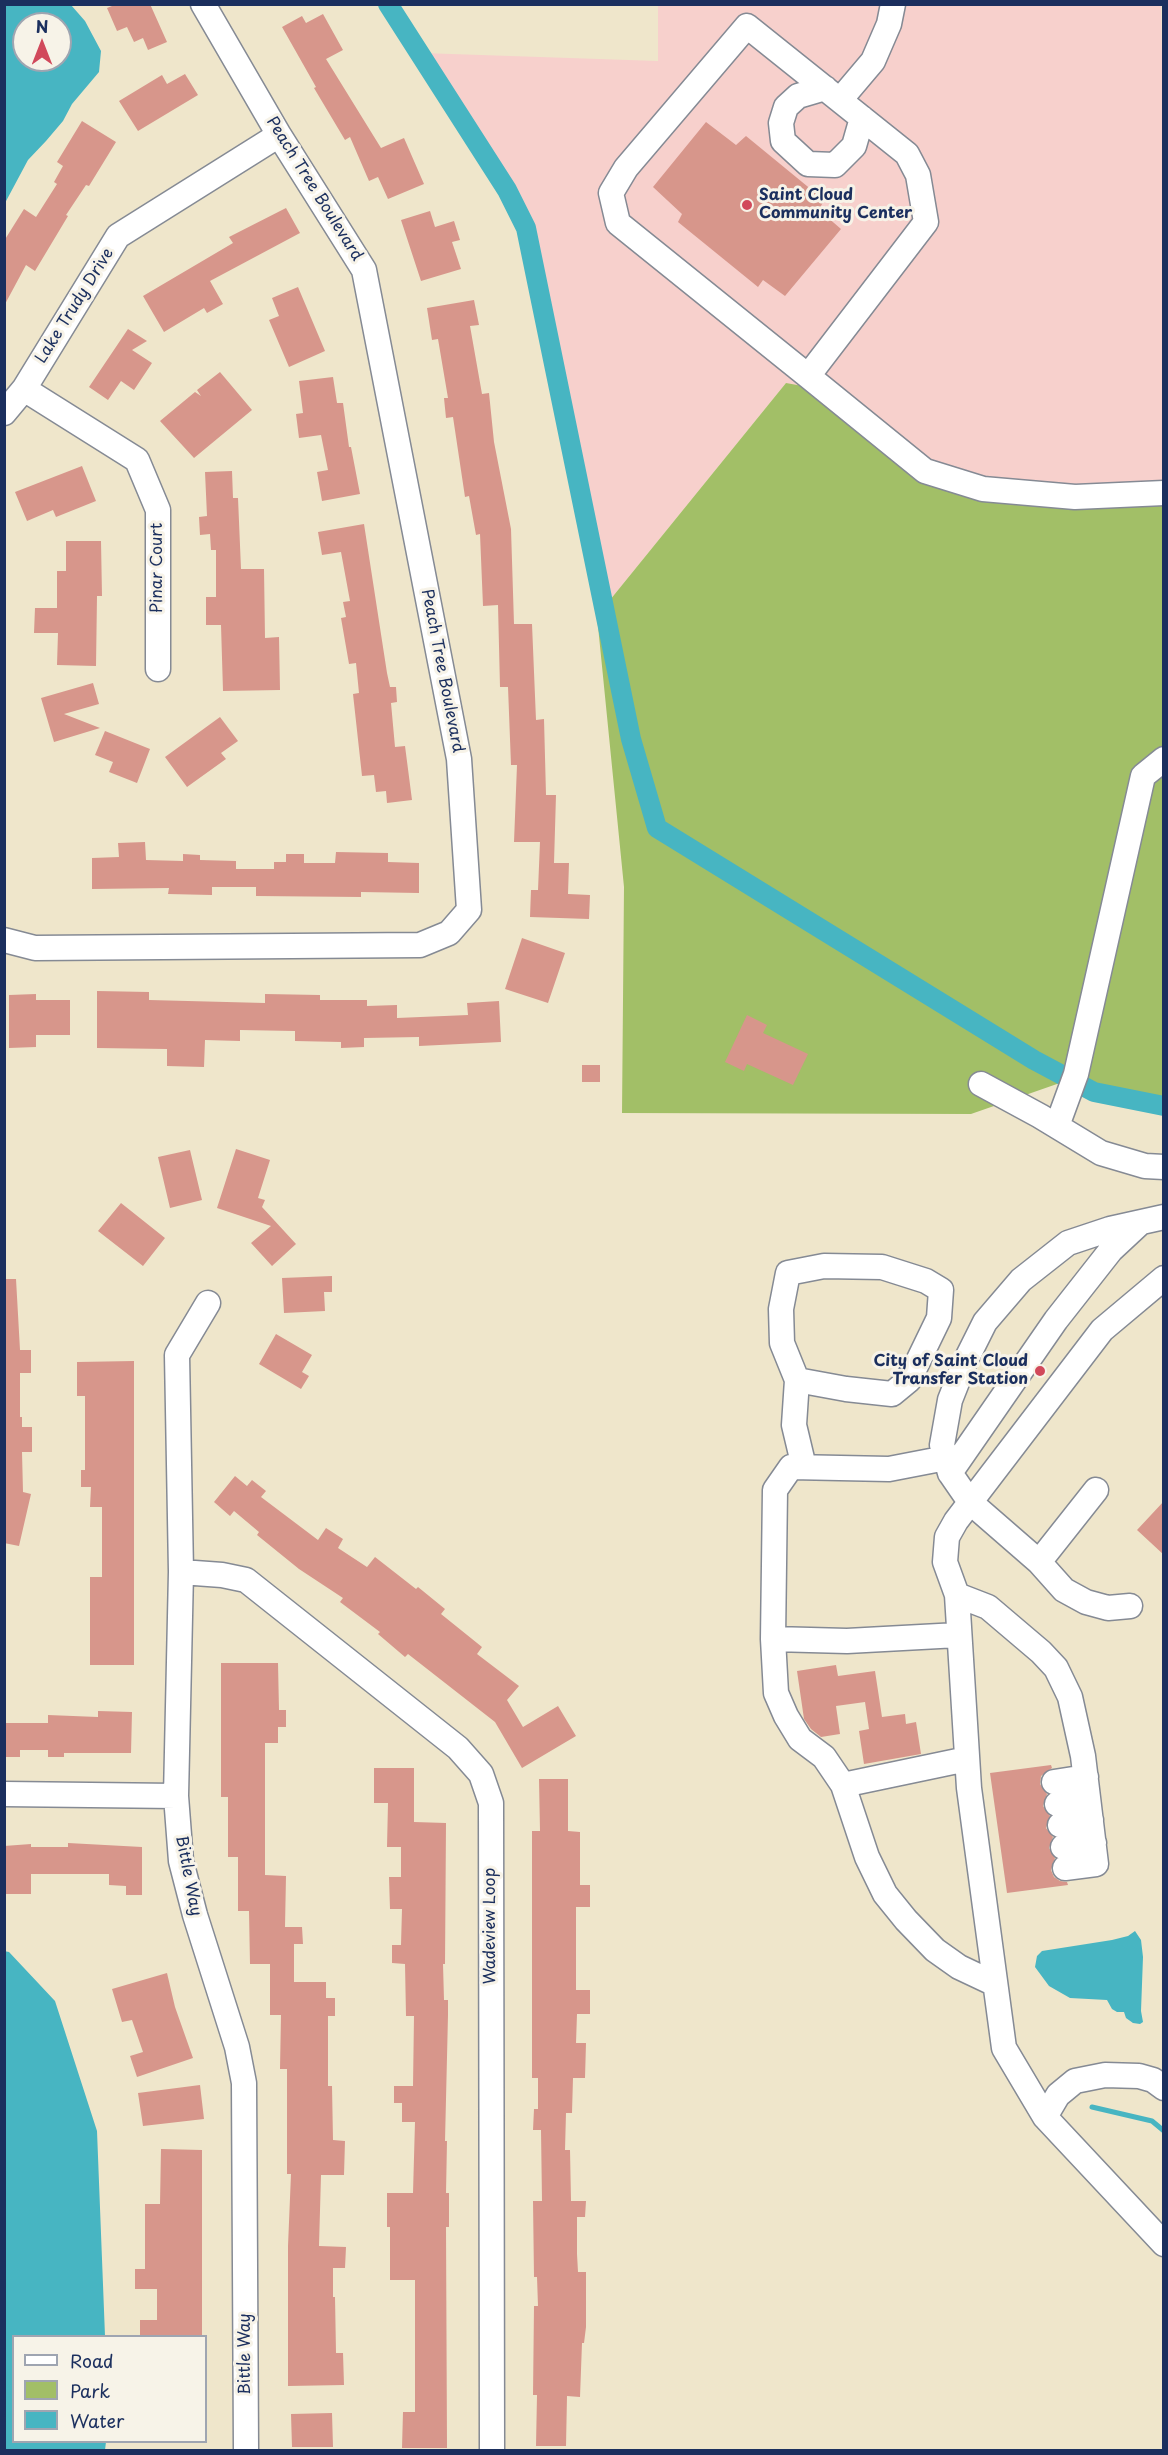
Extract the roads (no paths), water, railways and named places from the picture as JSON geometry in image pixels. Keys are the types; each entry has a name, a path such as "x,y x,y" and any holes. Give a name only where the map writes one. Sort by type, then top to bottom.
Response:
{"street":[{"name":"Peach Tree Boulevard","path":"4,940 35,948 420,945 449,933 469,910 459,759 364,270 279,135 203,4"},
{"path":"862,118 854,146 835,165 808,164 783,141 781,123 786,107 798,96 832,94 873,61 889,24 893,4"},
{"path":"808,376 926,222 918,175 907,154 747,26 626,168 611,193 618,223 925,471 983,489 1075,497 1164,493"},
{"name":"Lake Trudy Drive","path":"4,413 24,389 118,236 279,135"},
{"name":"Pinar Court","path":"24,389 137,460 158,510 158,669"},
{"path":"1057,1126 1076,1074 1143,776 1164,759"},
{"path":"981,1084 1101,1153 1145,1166 1164,1167"},
{"path":"1130,1606 1108,1608 1086,1602 1064,1590 1039,1562 970,1502 948,1465 942,1445 950,1400 964,1362 985,1322 1022,1280 1068,1243 1110,1229 1164,1217"},
{"path":"995,1984 958,1966 935,1950 885,1894 867,1857 843,1785 824,1757 800,1739 786,1716 776,1693 773,1639 774,1490 790,1467 889,1469 948,1465 1056,1320 1111,1251 1140,1222"},
{"path":"797,1380 892,1394 909,1380 939,1318 941,1290 926,1281 882,1267 824,1266 788,1273 781,1309 782,1343 797,1380 794,1425 804,1467"},
{"path":"1164,1278 1102,1330 970,1502 946,1537 945,1562 957,1595 967,1759 1004,2048 1045,2117 1164,2244"},
{"name":"Bittle Way","path":"208,1303 177,1355 182,1572 176,1796 184,1872 195,1915 237,2047 244,2083 246,2451"},
{"path":"1039,1562 1096,1490"},
{"name":"Wadeview Loop","path":"182,1572 222,1575 246,1580 458,1748 481,1774 491,1803 492,2451"},
{"path":"957,1595 988,1607 1041,1652 1056,1668 1070,1697 1083,1756 1096,1864 1060,1825"},
{"path":"773,1639 847,1641 958,1635"},
{"path":"843,1785 967,1759"},
{"path":"4,1794 176,1796"},
{"path":"1060,1825 1090,1810"},
{"path":"1060,1825 1090,1810"},
{"path":"1045,2117 1058,2095 1075,2081 1105,2075 1139,2076 1153,2080 1164,2088"}],"water":[{"path":"5,4 71,5 85,21 101,51 99,72 72,104 63,121 28,160 5,203"},
{"path":"1135,1931 1141,1940 1143,1957 1141,2011 1143,2022 1140,2024 1133,2023 1126,2018 1124,2012 1112,2009 1107,2000 1070,1998 1049,1986 1035,1967 1037,1956 1042,1951 1112,1940 1128,1936"},
{"path":"4,1951 9,1952 55,2001 97,2131 105,2335 12,2335 12,2443 106,2443 105,2450 5,2450"}],"waterway":[{"path":"388,4 507,190 526,228 631,739 657,828 1034,1060 1094,1092 1164,1106"},
{"path":"1092,2107 1152,2121 1164,2131"}],"place":[{"name":"Saint Cloud Community Center","path":"747,205"},
{"name":"City of Saint Cloud Transfer Station","path":"1040,1371"}]}
